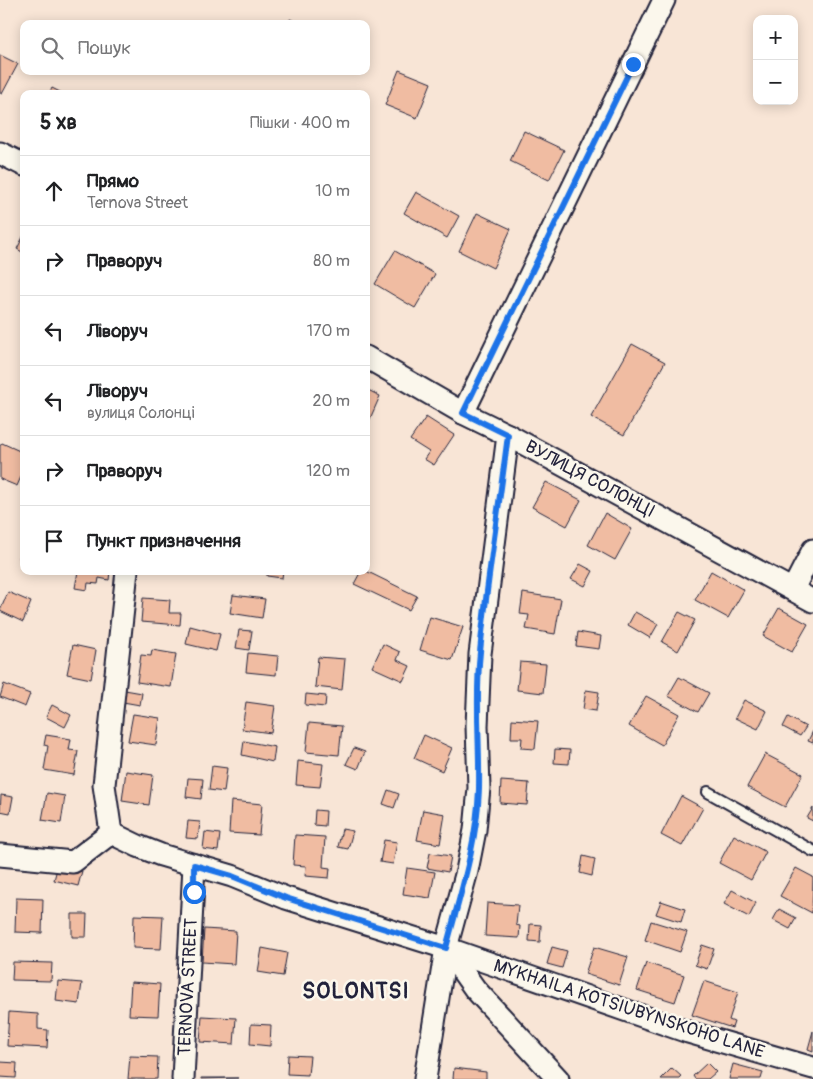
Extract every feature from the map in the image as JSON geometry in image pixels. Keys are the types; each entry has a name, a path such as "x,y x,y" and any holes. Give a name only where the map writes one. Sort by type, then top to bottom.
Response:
{"street":[{"path":"463,413 664,0"},
{"path":"0,152 20,163"},
{"name":"ВУЛИЦЯ СОЛОНЦІ","path":"370,359 463,413 508,435 813,601"},
{"path":"425,1079 446,948 476,830 479,788 477,726 480,654 508,435"},
{"path":"793,589 813,550"},
{"path":"0,855 73,862 110,832 104,785 127,575"},
{"name":"MYKHAILA KOTSIUBYNSKOHO LANE","path":"110,832 138,846 232,876 286,898 446,948 688,1032 813,1068"},
{"name":"TERNOVA STREET","path":"183,1079 194,865"},
{"path":"446,948 476,989 558,1079"}],"lane":[{"path":"708,792 813,851"}],"building":[{"path":"0,55 18,64 2,94 0,93"},
{"path":"399,70 431,83 417,118 385,105"},
{"path":"524,131 564,150 549,180 510,161"},
{"path":"416,192 459,216 447,238 404,213"},
{"path":"477,213 511,229 493,268 459,251"},
{"path":"395,251 435,274 415,308 375,284"},
{"path":"632,344 665,362 624,435 591,417"},
{"path":"370,391 380,396 370,419"},
{"path":"426,417 454,435 434,465 424,459 429,452 410,440"},
{"path":"2,443 20,451 20,479 17,486 0,479 0,446"},
{"path":"546,482 581,500 567,526 532,507"},
{"path":"605,513 632,529 615,560 588,545"},
{"path":"580,564 593,571 585,586 571,579"},
{"path":"711,571 744,590 728,618 695,600"},
{"path":"370,573 417,596 409,610 354,584 359,575 370,575"},
{"path":"77,575 110,575 109,580 99,578 98,584 88,583 87,590 75,588"},
{"path":"267,575 282,575 282,578"},
{"path":"8,592 31,602 23,622 0,611"},
{"path":"523,593 561,599 555,634 526,629 529,615 520,614"},
{"path":"233,595 265,599 262,618 230,613"},
{"path":"143,598 170,600 169,613 181,613 180,625 141,622"},
{"path":"779,608 808,624 792,652 763,636"},
{"path":"635,612 658,624 650,638 628,625"},
{"path":"679,612 695,620 678,651 662,642"},
{"path":"430,617 463,627 452,660 420,650"},
{"path":"190,626 220,634 216,651 186,644"},
{"path":"239,630 252,631 249,650 236,648"},
{"path":"578,632 601,636 599,649 576,646"},
{"path":"383,644 400,652 397,660 410,666 403,681 372,667"},
{"path":"73,645 96,650 91,679 67,674"},
{"path":"152,650 176,654 171,687 137,682 141,655 151,656"},
{"path":"248,653 278,656 276,675 246,672"},
{"path":"318,657 345,659 342,690 315,687"},
{"path":"520,662 546,664 543,693 517,690"},
{"path":"679,677 709,693 698,712 668,696"},
{"path":"4,684 30,694 25,707 0,697"},
{"path":"125,690 142,693 140,705 123,702"},
{"path":"586,690 599,692 596,711 583,709"},
{"path":"306,694 326,696 325,707 305,705"},
{"path":"646,696 679,714 662,745 629,726"},
{"path":"744,700 767,711 758,729 735,718"},
{"path":"246,702 275,706 271,733 242,729"},
{"path":"52,705 71,715 65,727 46,717"},
{"path":"133,714 160,718 156,745 128,741"},
{"path":"788,717 806,727 800,736 783,727"},
{"path":"512,719 538,721 535,749 521,748 522,738 511,738"},
{"path":"309,723 342,726 339,755 306,752"},
{"path":"813,731 813,743 808,741"},
{"path":"46,735 71,739 69,750 78,751 74,775 44,770 48,746 44,745"},
{"path":"424,735 452,748 442,771 414,758"},
{"path":"244,741 275,747 273,762 242,755"},
{"path":"354,748 365,752 358,769 346,764"},
{"path":"555,749 570,750 569,764 554,763"},
{"path":"765,754 803,774 785,807 747,787"},
{"path":"298,761 323,764 320,787 296,785"},
{"path":"212,766 227,768 224,792 209,790"},
{"path":"126,771 153,775 149,805 122,801"},
{"path":"188,778 203,779 201,799 186,797"},
{"path":"501,781 529,783 527,805 500,803"},
{"path":"388,790 399,794 394,808 383,804"},
{"path":"47,793 65,796 61,823 42,820"},
{"path":"1,795 13,797 10,813 0,811"},
{"path":"681,796 703,808 682,846 661,835"},
{"path":"231,801 262,804 259,835 229,833"},
{"path":"813,808 813,821 807,818"},
{"path":"315,810 326,811 325,826 314,825"},
{"path":"423,810 445,814 440,844 417,840"},
{"path":"188,821 200,822 198,839 186,838"},
{"path":"342,829 353,831 348,849 338,847"},
{"path":"205,832 220,834 218,851 203,849"},
{"path":"295,835 325,837 323,867 330,868 329,878 305,876 306,866 293,865"},
{"path":"734,835 766,852 751,880 719,863"},
{"path":"384,840 397,842 393,864 380,862"},
{"path":"430,853 451,856 448,872 427,868"},
{"path":"583,856 595,859 592,876 580,873"},
{"path":"58,865 82,871 78,886 54,880"},
{"path":"407,868 435,872 430,898 403,894"},
{"path":"796,868 813,877 812,913 780,896"},
{"path":"732,890 756,903 749,917 724,904"},
{"path":"16,898 43,899 42,933 15,932"},
{"path":"661,901 685,909 681,922 656,914"},
{"path":"487,903 518,905 516,925 520,926 519,938 485,936"},
{"path":"779,909 796,918 790,929 773,920"},
{"path":"72,914 87,914 86,937 72,937"},
{"path":"134,915 163,916 161,949 133,948"},
{"path":"651,921 687,932 680,952 645,940"},
{"path":"530,924 541,925 540,942 529,941"},
{"path":"204,929 236,931 234,964 202,962"},
{"path":"702,945 714,949 707,969 695,965"},
{"path":"552,947 567,951 562,968 547,964"},
{"path":"594,947 628,957 619,985 585,974"},
{"path":"262,948 287,953 283,976 258,972"},
{"path":"13,962 52,963 51,981 12,980"},
{"path":"646,963 684,975 675,1002 637,990"},
{"path":"58,981 82,983 79,1004 56,1001"},
{"path":"704,981 738,992 729,1020 734,1022 732,1028 692,1015"},
{"path":"131,982 160,984 158,1016 129,1015"},
{"path":"9,1012 38,1014 38,1029 48,1030 47,1048 7,1046"},
{"path":"202,1016 236,1018 234,1044 200,1042"},
{"path":"251,1024 271,1025 270,1046 250,1044"},
{"path":"813,1031 813,1051 808,1049"},
{"path":"288,1055 310,1056 308,1075 287,1074"},
{"path":"130,1056 158,1057 157,1079 128,1079"},
{"path":"0,1062 17,1063 16,1078 0,1077"},
{"path":"707,1063 716,1072 708,1079 695,1079 693,1076"},
{"path":"733,1064 763,1072 761,1079 729,1079"},
{"path":"454,1068 486,1072 486,1079 453,1079"},
{"path":"672,1068 682,1077 680,1079 661,1079"},
{"path":"201,1078 238,1078 201,1079"}],"district":[{"name":"SOLONTSI","path":"356,991"}],"route":[{"path":"194,892 194,865 232,876 286,898 446,948 476,830 479,788 477,726 480,654 508,435 463,413 633,64"}]}
